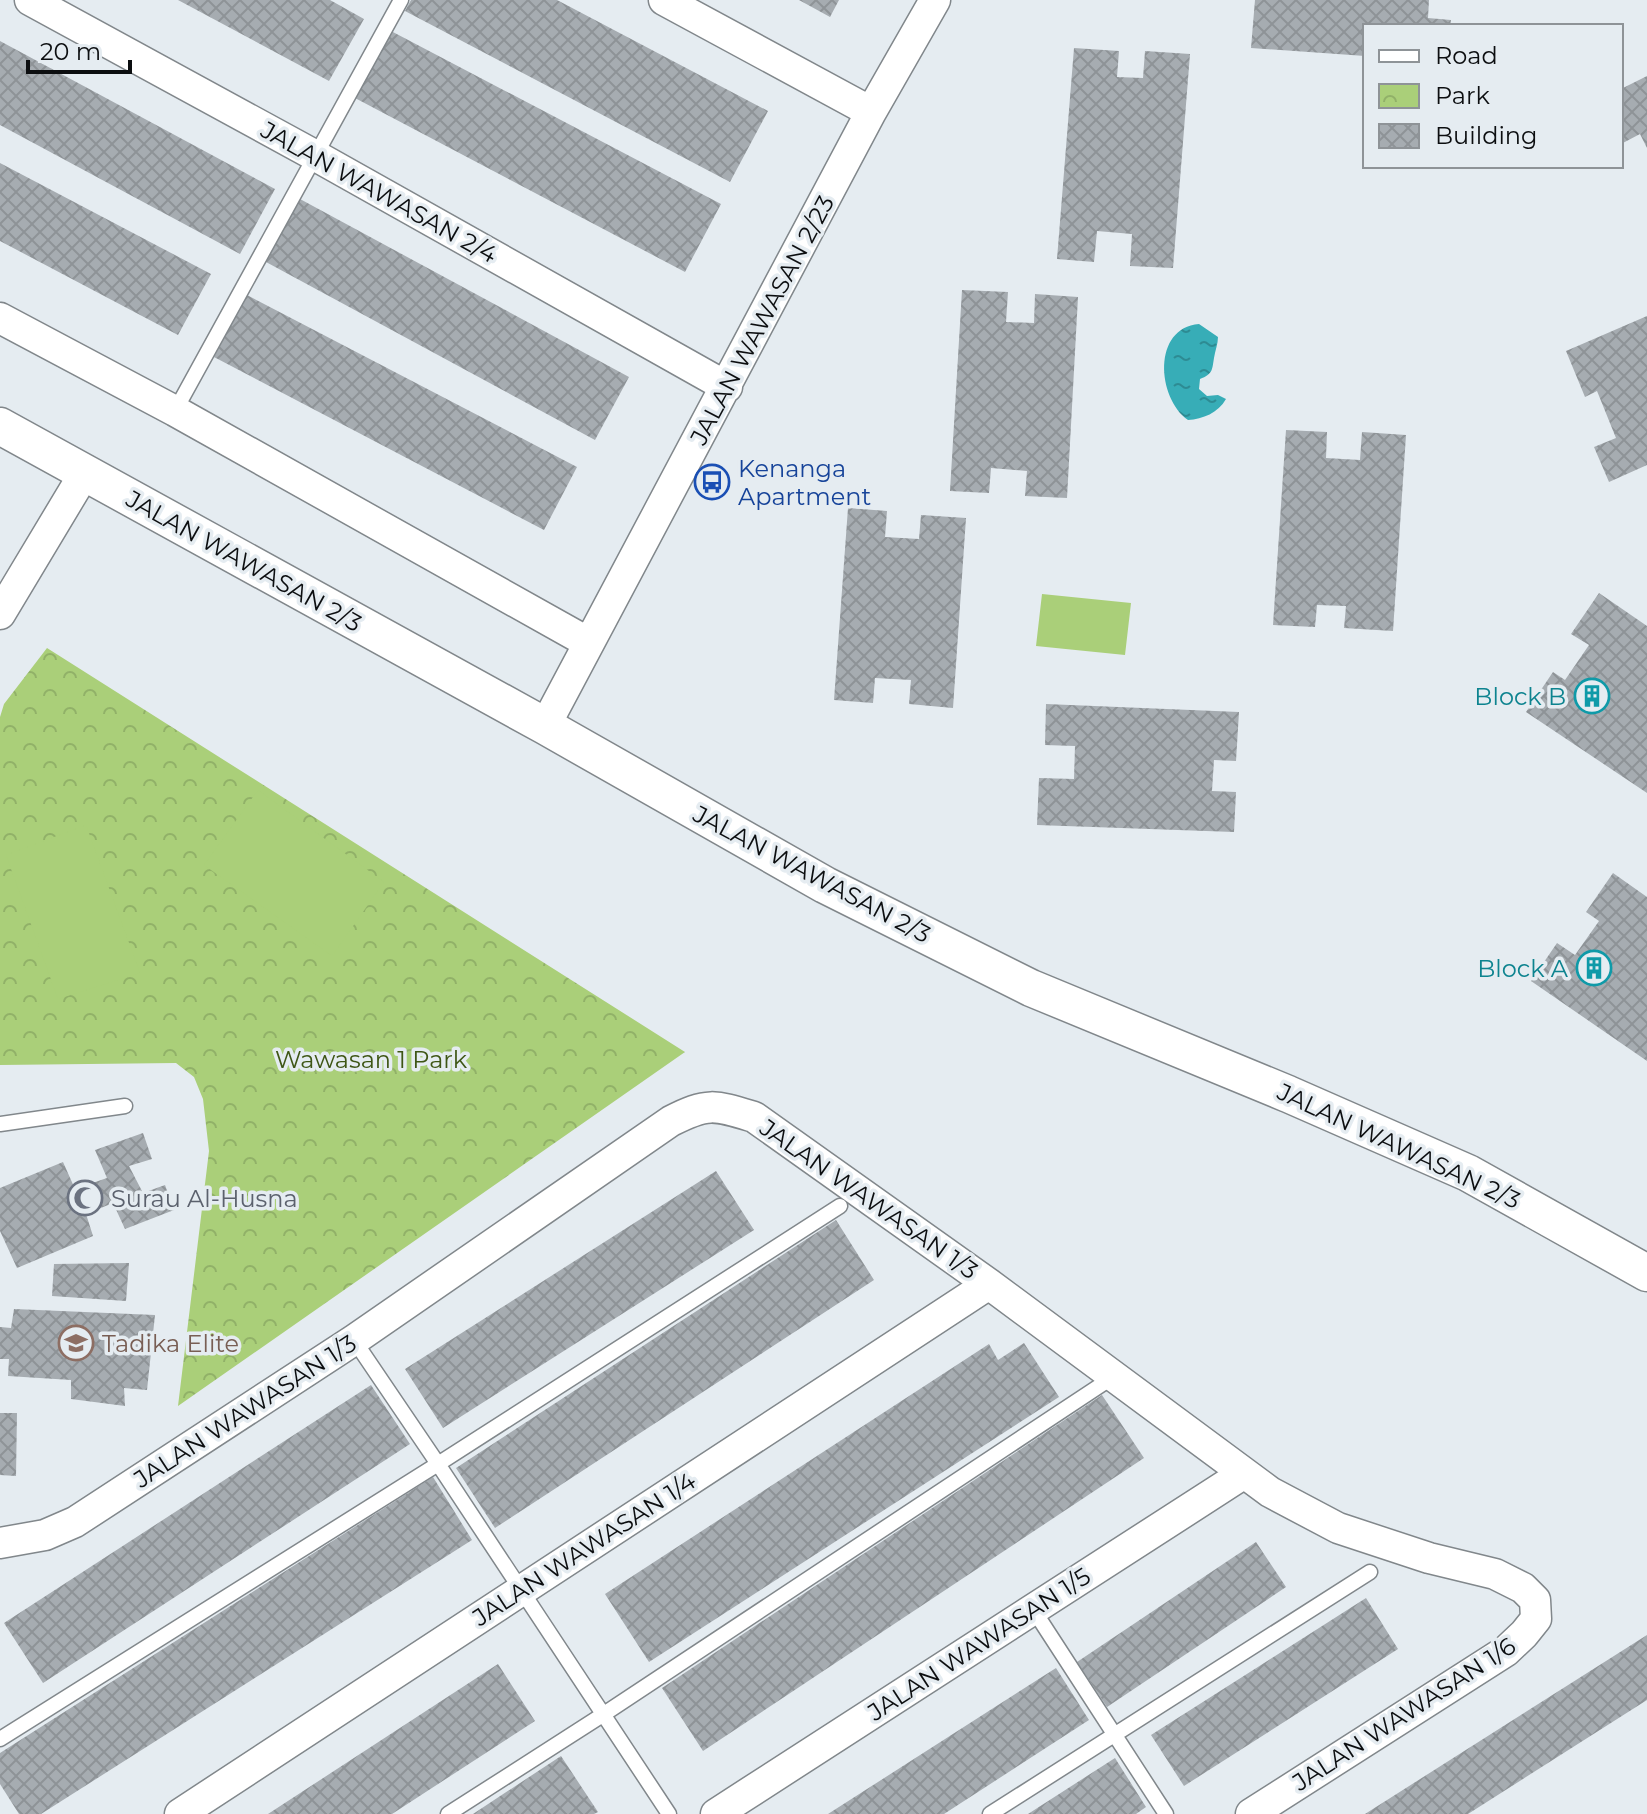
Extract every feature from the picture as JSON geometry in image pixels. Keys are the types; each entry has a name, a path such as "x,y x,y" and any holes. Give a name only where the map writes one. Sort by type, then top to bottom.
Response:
{"street":[{"name":"JALAN WAWASAN 2/4","path":"30,0 316,156 727,387"},
{"path":"664,0 871,112"},
{"name":"JALAN WAWASAN 2/23","path":"545,726 871,112 935,0"},
{"path":"0,318 175,411 589,643"},
{"name":"JALAN WAWASAN 2/3","path":"0,426 545,726 825,885 1031,988 1436,1158 1531,1206 1647,1273"},
{"path":"0,614 84,474"},
{"name":"JALAN WAWASAN 1/3","path":"0,1543 45,1535 75,1522 354,1340 671,1121 695,1109 714,1106 754,1117 989,1284 1270,1492 1338,1528 1429,1558 1495,1574"},
{"name":"JALAN WAWASAN 1/4","path":"180,1814 989,1284"},
{"name":"JALAN WAWASAN 1/5","path":"716,1814 1243,1474"},
{"name":"JALAN WAWASAN 1/6","path":"1251,1814 1506,1651 1524,1634 1536,1619 1535,1600 1523,1588 1495,1574"}],"lane":[{"path":"175,411 401,0"},
{"path":"0,1124 125,1106"},
{"path":"0,1739 438,1464 840,1206"},
{"path":"354,1340 669,1814"},
{"path":"448,1814 1113,1377"},
{"path":"990,1814 1370,1572"},
{"path":"1033,1609 1166,1814"}],"green space":[{"path":"1042,594 1131,603 1125,655 1036,646"},
{"name":"Wawasan 1 Park","path":"47,648 685,1052 178,1406 209,1151 203,1099 194,1077 176,1063 0,1065 0,717 4,704"},
{"path":"258,790 384,882 332,956 204,865"},
{"path":"86,825 140,973 58,999 6,855"}],"water":[{"path":"1199,324 1218,337 1212,369 1200,379 1199,389 1207,396 1218,395 1226,399 1210,414 1188,420 1170,396 1164,365 1173,338 1184,328"}],"building":[{"path":"178,0 330,0 364,19 329,81"},
{"path":"411,0 557,0 768,111 730,182 405,11"},
{"path":"799,0 839,0 830,17"},
{"path":"1255,0 1429,0 1428,18 1451,20 1450,24 1363,24 1363,56 1251,48"},
{"path":"391,31 721,204 685,272 355,98"},
{"path":"0,41 275,189 240,254 0,125"},
{"path":"1074,48 1119,51 1117,77 1143,78 1145,51 1190,54 1173,268 1130,266 1132,234 1097,231 1094,262 1057,259"},
{"path":"1647,76 1647,148 1640,134 1623,143 1623,88"},
{"path":"0,163 211,274 178,335 0,241"},
{"path":"300,199 629,377 595,440 266,262"},
{"path":"962,290 1008,292 1006,322 1034,323 1035,294 1078,297 1067,498 1025,496 1027,471 991,468 989,493 950,491"},
{"path":"247,295 577,467 544,530 214,357"},
{"path":"1647,316 1647,465 1609,482 1594,447 1616,438 1597,391 1585,397 1566,351"},
{"path":"1286,430 1327,432 1326,458 1360,460 1362,432 1406,435 1393,631 1344,628 1346,606 1317,605 1315,627 1273,625"},
{"path":"848,508 887,511 885,537 919,539 921,515 966,518 953,708 909,704 911,680 875,678 873,703 834,700"},
{"name":"Block B","path":"1599,593 1647,626 1647,793 1526,712 1553,672 1565,680 1589,645 1571,634"},
{"path":"1046,704 1239,712 1236,761 1214,760 1212,791 1236,792 1234,832 1037,825 1039,778 1074,779 1075,746 1045,745"},
{"name":"Block A","path":"1613,873 1647,897 1647,1061 1531,981 1557,943 1575,955 1599,921 1586,912"},
{"name":"Surau Al-Husna","path":"143,1133 152,1159 129,1166 143,1193 165,1185 174,1210 125,1229 113,1203 86,1214 93,1236 17,1268 0,1231 0,1188 63,1162 75,1189 107,1178 95,1150"},
{"path":"716,1171 754,1230 443,1428 405,1369"},
{"path":"836,1220 874,1280 495,1528 456,1468"},
{"path":"129,1263 126,1301 52,1296 54,1264"},
{"name":"Tadika Elite","path":"14,1309 155,1315 147,1390 124,1388 125,1406 71,1399 71,1380 8,1376 9,1359 0,1359 0,1327 11,1328"},
{"path":"1024,1343 1059,1397 649,1662 605,1594 989,1344 998,1360"},
{"path":"371,1385 410,1444 43,1683 4,1623"},
{"path":"1102,1395 1144,1458 703,1751 662,1688"},
{"path":"0,1413 17,1413 16,1476 0,1475"},
{"path":"433,1477 472,1540 41,1814 19,1814 0,1784 0,1753"},
{"path":"1256,1542 1286,1587 1107,1707 1077,1662"},
{"path":"1366,1598 1398,1649 1184,1786 1151,1735"},
{"path":"1647,1635 1647,1700 1468,1814 1365,1814"},
{"path":"498,1664 535,1721 392,1814 268,1814"},
{"path":"1056,1668 1089,1720 944,1814 828,1814"},
{"path":"561,1756 598,1812 473,1814"},
{"path":"1115,1758 1146,1807 1136,1814 1028,1814"}],"place":[{"name":"Kenanga Apartment","path":"712,482"},
{"name":"Block B","path":"1592,696"},
{"name":"Block A","path":"1594,968"},
{"name":"Surau Al-Husna","path":"85,1198"},
{"name":"Tadika Elite","path":"76,1343"}]}
